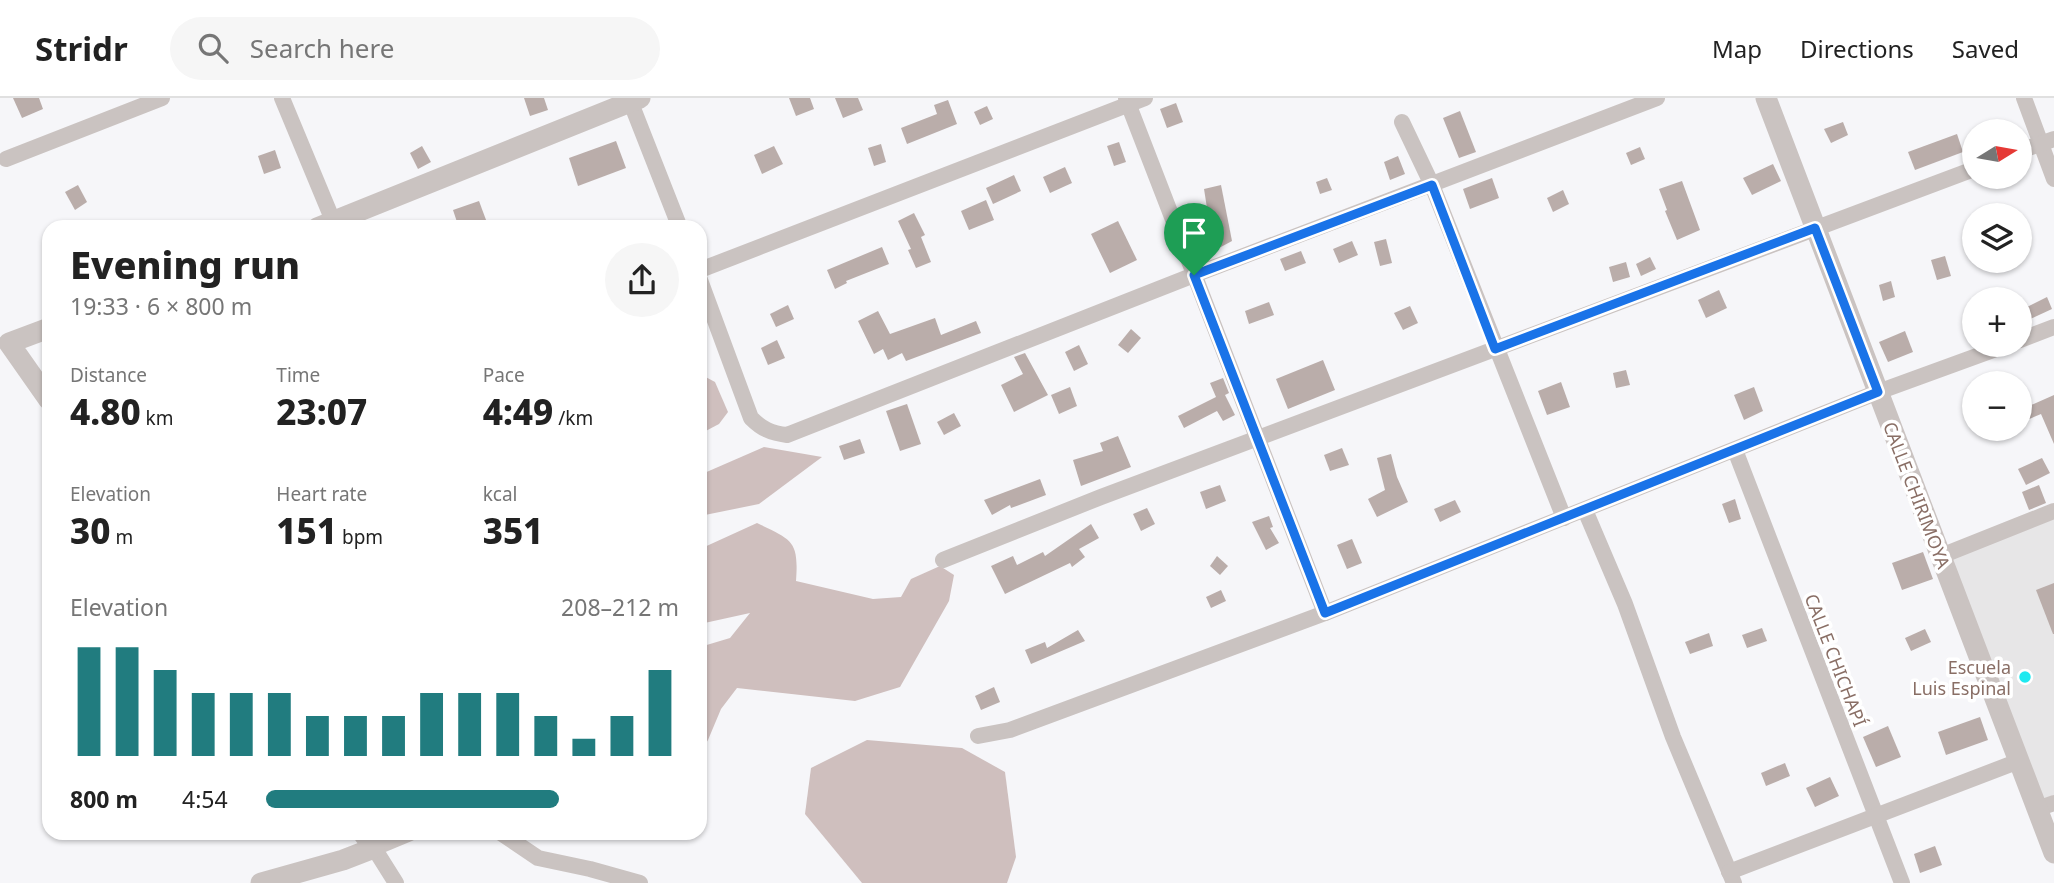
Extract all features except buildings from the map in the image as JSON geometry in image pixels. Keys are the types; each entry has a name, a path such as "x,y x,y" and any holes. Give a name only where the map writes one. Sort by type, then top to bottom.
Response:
{"street":[{"path":"6,159 162,98"},
{"path":"282,98 327,220"},
{"path":"707,267 1128,101 1145,98"},
{"path":"707,299 751,418 761,428 787,435 1194,275 1657,98"},
{"name":"CALLE CHIRIMOYA","path":"1766,98 2019,761 2046,806 2054,853"},
{"path":"2024,98 2047,141 2054,179"},
{"path":"341,220 633,99 677,220"},
{"path":"1128,101 1325,613"},
{"path":"1402,122 1432,185 1564,518"},
{"path":"943,560 1962,173"},
{"path":"2032,335 2054,327"},
{"path":"42,329 5,336 42,390"},
{"path":"978,736 1010,730 1325,613 1878,392 1974,357"},
{"name":"CALLE CHICHAPÍ","path":"1735,450 1902,883"},
{"path":"1585,510 1625,604 1673,737 1731,877 1876,816 2019,761"},
{"path":"1941,556 2054,511"},
{"path":"511,840 538,858 640,883"},
{"path":"261,883 343,860 368,841 396,883"}],"shaded area":[{"path":"707,378 715,382 728,412 719,424 707,430"},
{"path":"764,447 822,457 759,504 707,515 707,472"},
{"name":"Escuela Luis Espinal","path":"2054,519 2054,795 2043,799 1950,559"},
{"path":"757,523 791,543 796,557 796,581 873,599 901,597 911,579 940,566 954,575 949,601 900,687 855,701 737,688 721,709 707,742 707,645 730,638 750,613 707,622 707,546"},
{"path":"867,740 962,748 1005,772 1016,857 1007,883 862,883 805,814 811,768"}],"place":[{"name":"Escuela Luis Espinal","path":"2025,677"}],"route":[{"path":"1432,185 1495,349 1815,228 1878,392 1325,613 1194,275 1432,185"}]}
